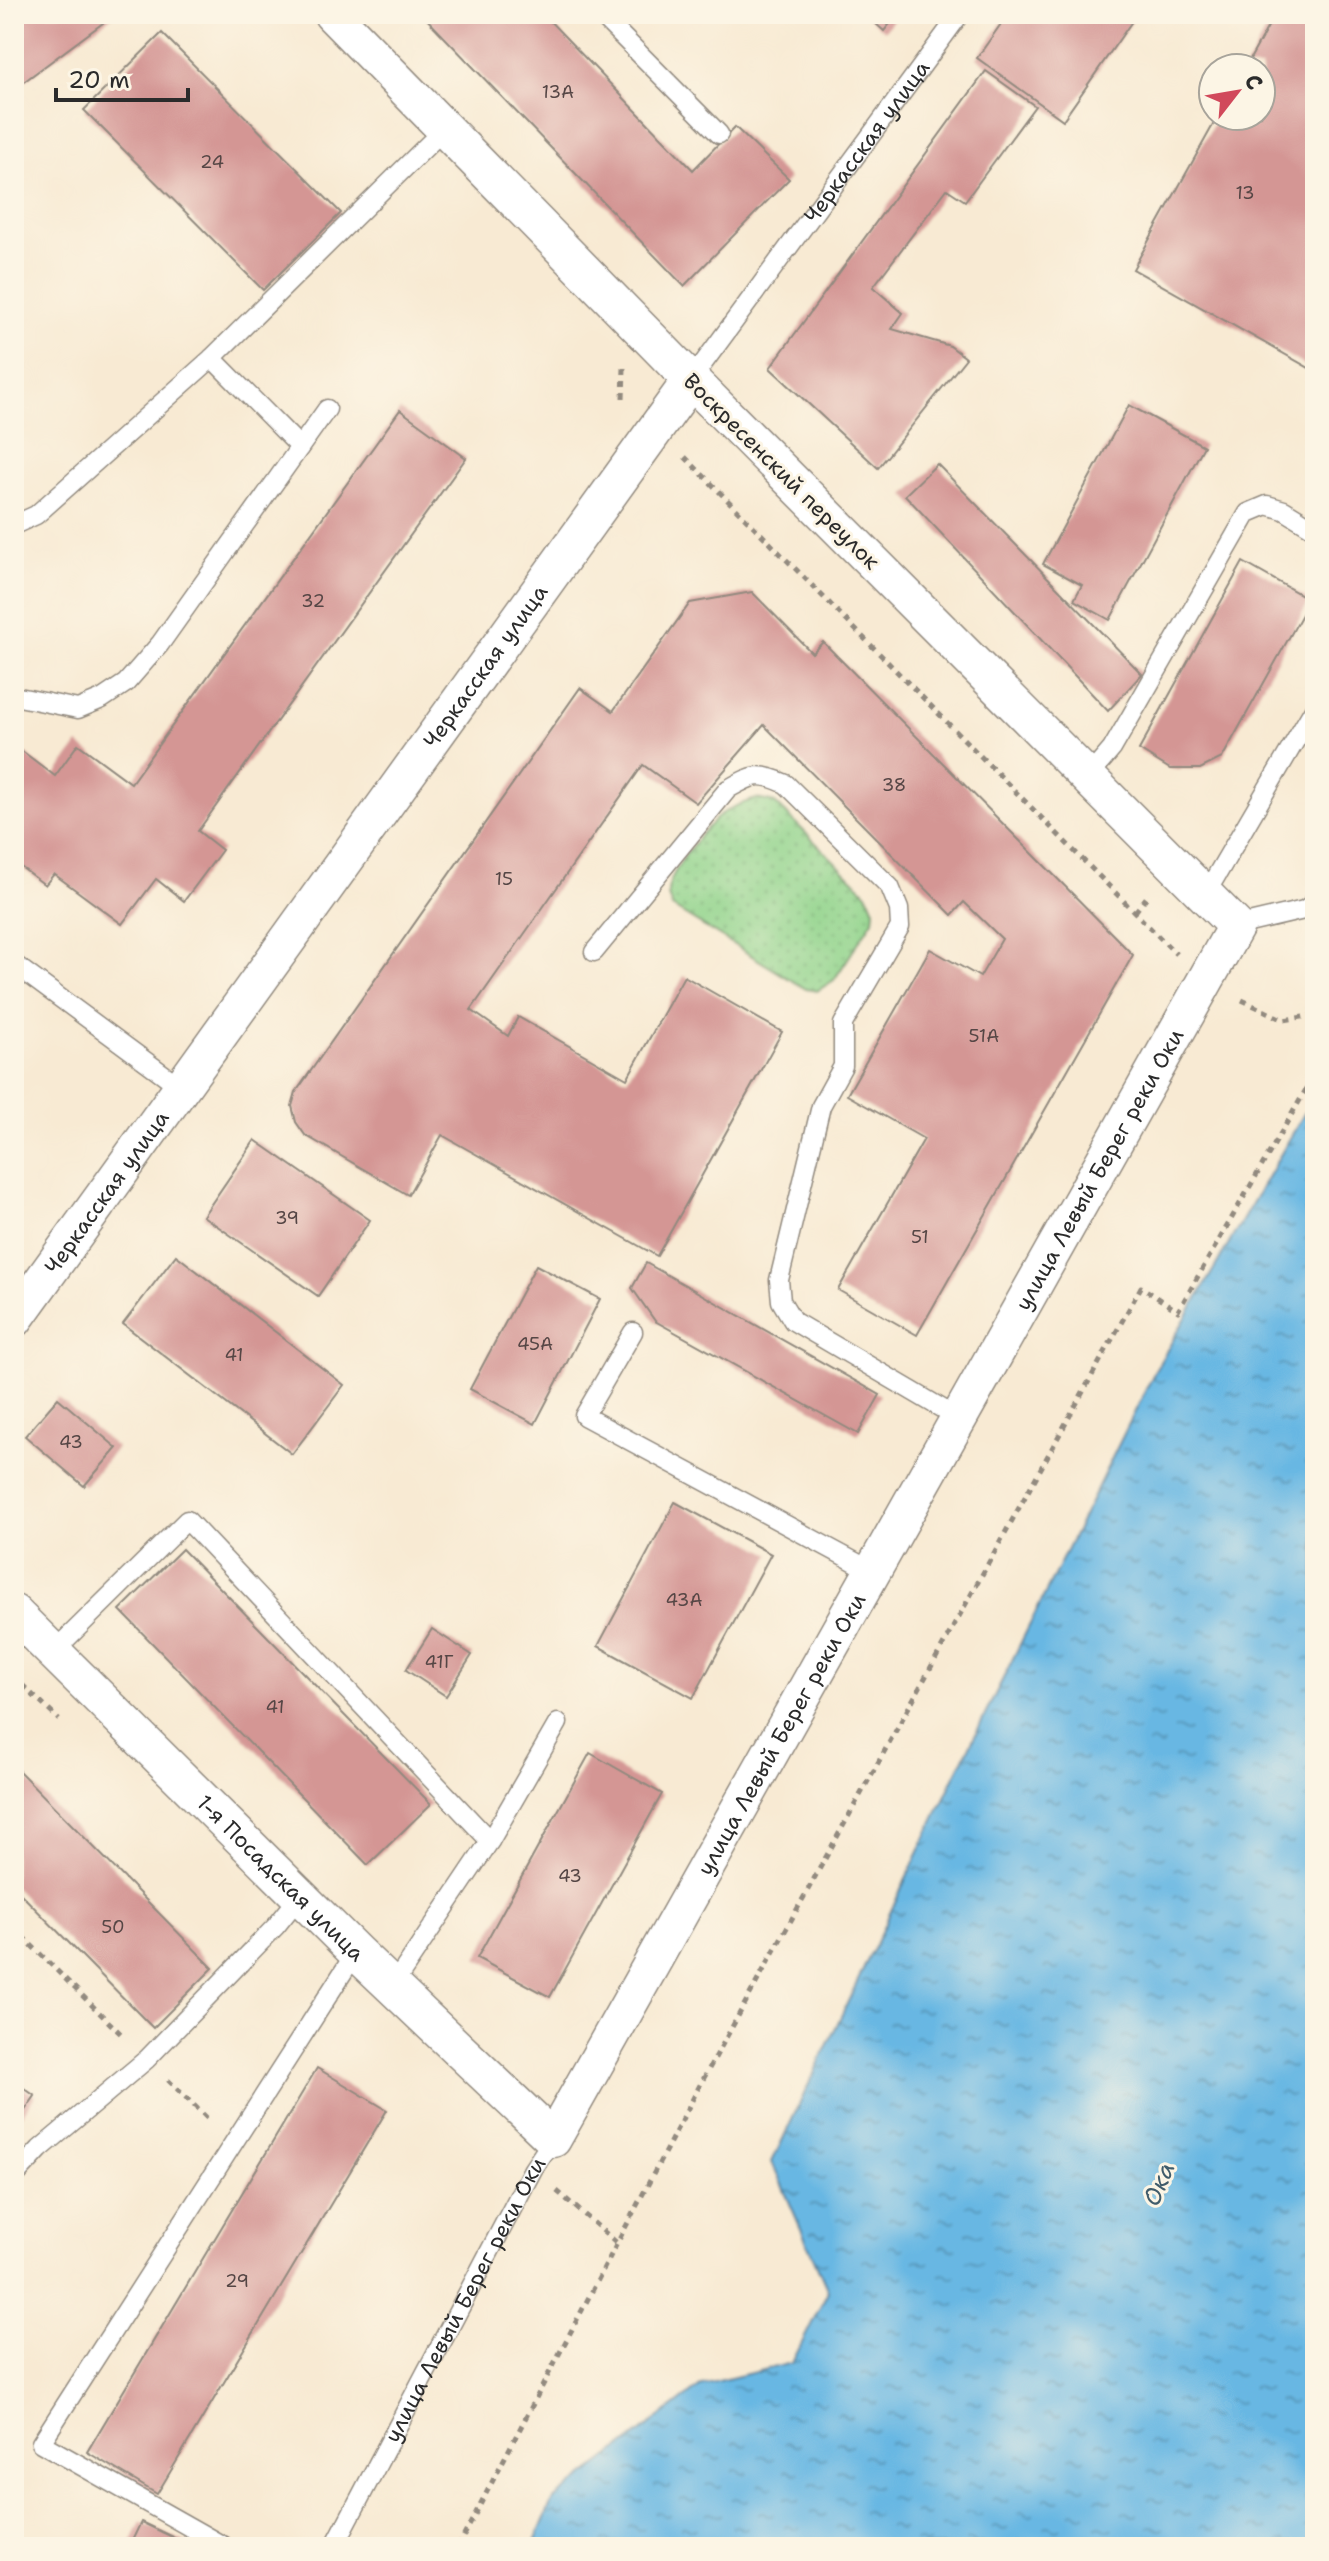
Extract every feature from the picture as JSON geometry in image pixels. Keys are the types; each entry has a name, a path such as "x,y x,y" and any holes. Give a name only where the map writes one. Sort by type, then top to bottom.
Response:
{"street":[{"name":"Воскресенский переулок","path":"342,17 444,129 1236,926"},
{"name":"Черкасская улица","path":"14,1320 691,380"},
{"name":"улица Левый Берег реки Оки","path":"553,2139 1236,926"},
{"name":"1-я Посадская улица","path":"14,1614 356,1952 553,2139"}],"lane":[{"path":"600,14 719,134"},
{"name":"Черкасская улица","path":"691,380 960,14"},
{"path":"14,525 36,515 212,358 444,129"},
{"path":"212,358 300,447"},
{"path":"14,696 78,709 102,699 126,683 160,644 327,409"},
{"path":"1088,777 1112,749 1248,513 1267,505 1284,510 1315,529"},
{"path":"1205,895 1315,707"},
{"path":"594,952 728,789 748,778 766,775 786,784 890,887 899,909 900,927 843,1024 843,1066 821,1106 779,1280 781,1301 793,1321 958,1418"},
{"path":"1236,926 1304,910 1315,902"},
{"path":"14,964 182,1088"},
{"path":"633,1332 584,1416 872,1571"},
{"path":"52,1653 187,1520 490,1841"},
{"path":"392,1987 490,1841 558,1723"},
{"path":"14,2177 40,2149 147,2059 276,1926 300,1896"},
{"path":"225,2547 41,2443 356,1952"},
{"name":"улица Левый Берег реки Оки","path":"334,2547 533,2169 553,2139"}],"path":[{"path":"625,356 623,399 657,429 1204,982 1284,1020 1315,1015"},
{"path":"458,2547 700,2085 1141,1287 1178,1311 1315,1074"},
{"path":"533,2169 617,2243"}],"green space":[{"path":"757,799 775,803 867,893 874,909 873,920 834,980 817,991 806,989 672,907 668,896 669,886 680,863 707,828 727,811"}],"water":[{"name":"Ока","path":"1315,1095 1315,2547 533,2547 552,2501 702,2385 792,2363 828,2291 772,2162 952,1782 1156,1369"}],"building":[{"path":"24,14 115,14 14,89 14,22"},
{"path":"422,14 543,14 693,170 735,127 789,179 684,286"},
{"path":"865,14 898,14 884,31"},
{"path":"1008,14 1137,14 1063,120 977,58"},
{"path":"1275,14 1315,14 1315,361 1311,369 1133,269 1209,132 1277,132 1277,52 1254,52"},
{"path":"162,33 341,213 263,290 84,110"},
{"path":"986,71 1035,106 965,201 947,189 873,287 903,313 892,329 950,346 966,358 878,468 770,368"},
{"path":"1129,405 1204,446 1110,620 1074,600 1082,585 1043,564"},
{"path":"400,410 466,458 198,831 222,850 184,901 156,879 122,924 54,874 45,885 14,862 14,745 55,776 78,744 131,783"},
{"path":"937,464 1142,674 1108,711 905,495"},
{"path":"1243,562 1310,600 1222,758 1200,769 1170,769 1139,750"},
{"path":"752,592 812,653 823,642 1133,955 917,1335 838,1290 924,1139 847,1095 930,949 980,977 1002,939 964,902 952,915 764,725 696,803 643,765 471,1010 508,1036 518,1017 627,1079 684,976 782,1032 657,1256 442,1135 408,1195 305,1135 296,1122 292,1106 296,1092 580,688 613,711 690,603"},
{"path":"255,1140 370,1220 318,1296 203,1216"},
{"path":"176,1255 344,1385 292,1454 123,1324"},
{"path":"646,1263 880,1395 858,1434 655,1321 632,1288"},
{"path":"536,1265 600,1299 535,1424 470,1389"},
{"path":"58,1398 117,1448 84,1486 25,1436"},
{"path":"675,1502 771,1554 693,1698 598,1646"},
{"path":"182,1549 431,1804 368,1865 120,1610"},
{"path":"432,1629 472,1655 446,1696 406,1670"},
{"path":"590,1753 662,1794 550,1997 477,1958"},
{"path":"14,1766 213,1968 153,2028 14,1887"},
{"path":"317,2068 387,2110 157,2494 87,2452"},
{"path":"14,2081 35,2096 14,2126"},
{"path":"141,2522 193,2547 129,2547"}]}
